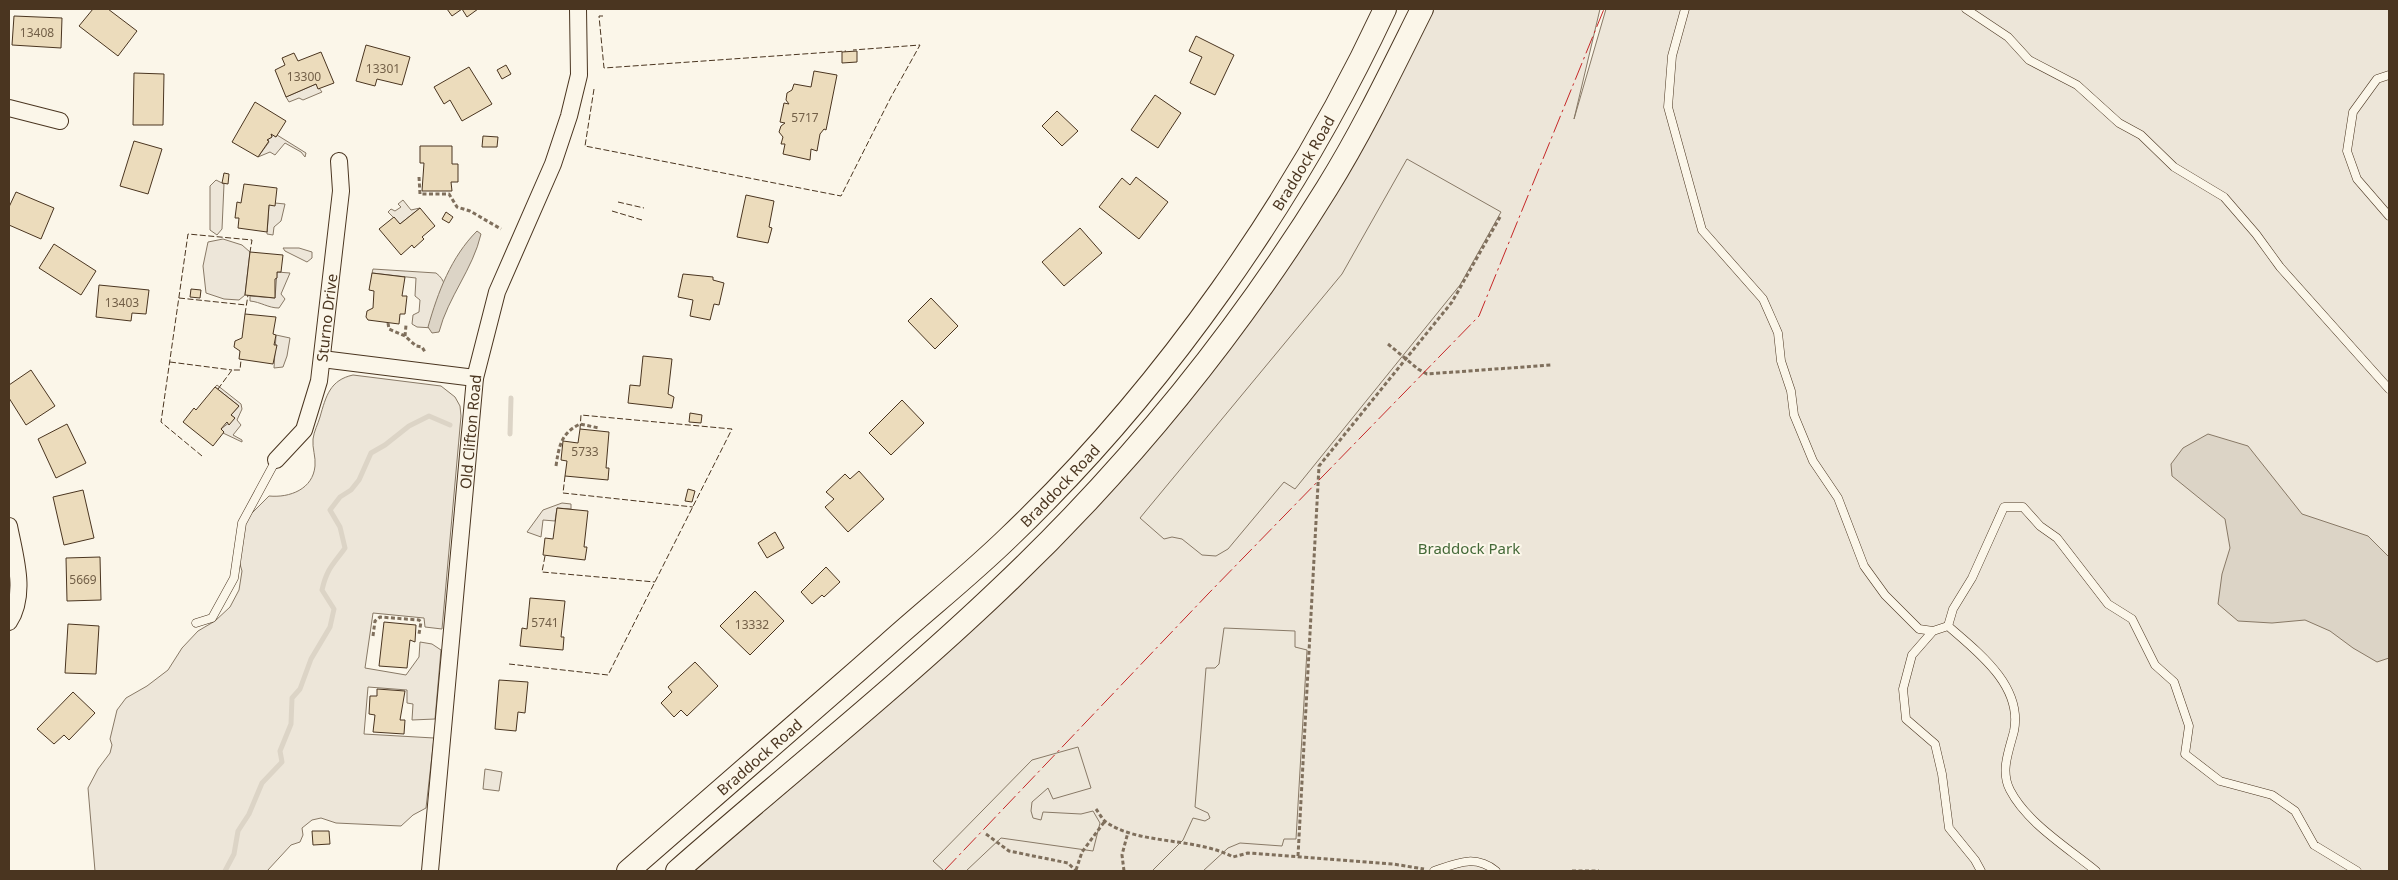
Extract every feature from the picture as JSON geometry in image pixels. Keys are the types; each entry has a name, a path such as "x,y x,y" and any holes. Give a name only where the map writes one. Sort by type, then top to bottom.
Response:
{"main road":[{"name":"Braddock Road","path":"628,871 1009,537 1117,422 1207,310 1256,240 1336,109 1385,9"},
{"name":"Braddock Road","path":"677,871 865,710 999,590 1070,519 1148,435 1248,308 1328,187 1376,103 1422,9"}],"street":[{"name":"Old Clifton Road","path":"430,871 475,378 497,292 553,164 569,116 579,75 578,9"},
{"path":"9,108 60,121"},
{"name":"Sturno Drive","path":"276,460 304,430 314,402 322,359 341,191 339,161"},
{"path":"322,359 475,378"},
{"path":"9,526 17,566 19,589 14,614 9,622"}],"lane":[{"path":"1685,9 1672,56 1668,107 1702,230 1763,299 1778,333 1782,361 1791,391 1794,415 1813,461 1838,498 1864,566 1885,595 1919,629 1932,631 1948,626"},
{"path":"1966,9 2008,37 2030,60 2077,85 2119,123 2141,136 2174,167 2224,197 2256,234 2280,267 2389,389"},
{"path":"2389,75 2376,80 2353,112 2347,151 2357,179 2389,216"},
{"path":"196,623 212,618 234,578 242,524 276,460"},
{"path":"1948,626 1953,609 1972,578 2004,508 2023,507 2040,526 2057,538 2108,604 2132,620 2155,666 2174,682 2189,726 2185,754 2220,781 2272,795 2295,811 2314,845 2357,871"},
{"path":"1948,626 1977,651 2005,683 2014,707 2014,728 2004,771 2010,790 2026,813 2096,871"},
{"path":"1932,631 1912,656 1903,689 1906,719 1935,744 1949,828 1981,871"},
{"path":"1434,871 1464,860 1486,863 1496,871"}],"path":[{"path":"419,177 420,194 449,194 457,206 470,211 500,229"},
{"path":"1298,856 1319,466 1461,289 1500,217"},
{"path":"388,323 389,329 406,336 416,346 422,347 425,352"},
{"path":"406,325 406,336"},
{"path":"1388,344 1427,374 1551,366"},
{"path":"556,466 560,445 569,429 580,424 599,428"},
{"path":"374,636 375,621 380,617 419,620 421,622 419,634"},
{"path":"1096,809 1104,821 1128,832 1199,846 1233,857 1248,853 1298,856 1393,864 1434,871"},
{"path":"986,834 1009,851 1068,863 1076,870 1082,852 1104,821"},
{"path":"1124,871 1122,855 1128,832"},
{"path":"1572,871 1599,871"}],"green space":[{"name":"Braddock Park","path":"1422,9 1600,9 1574,119 1606,9 2389,9 2389,871 680,871 1071,519 1248,308"},
{"path":"316,84 322,92 303,100 299,98 289,102 286,97"},
{"path":"271,134 276,137 277,135 306,153 305,157 301,152 285,143 275,155 270,152 258,157 269,142 267,140 272,137"},
{"path":"216,180 224,184 222,229 217,235 210,230 210,186"},
{"path":"403,200 411,210 420,208 400,224 388,212 391,209 395,211 401,207 398,204"},
{"path":"275,203 285,204 281,221 274,227 273,235 267,234 269,205"},
{"path":"223,239 242,245 250,252 245,295 239,300 224,299 206,293 203,266 208,242"},
{"path":"283,248 299,248 312,252 312,258 307,262 285,251"},
{"path":"373,269 436,273 445,285 445,292 434,328 417,327 412,324 413,315 419,312 420,300 415,296 416,278 372,273"},
{"path":"277,272 290,273 281,294 285,299 279,308 250,301 250,296 275,298"},
{"path":"276,335 290,338 283,367 274,368"},
{"path":"353,375 441,386 455,397 460,406 461,416 442,629 425,627 424,618 373,613 365,668 406,675 419,657 420,642 432,644 441,650 435,719 412,720 413,704 407,703 407,690 368,687 364,734 434,738 426,808 413,815 401,826 336,823 321,818 312,820 302,828 303,835 300,842 291,845 267,871 95,871 88,788 98,769 110,753 112,745 110,739 117,710 126,698 147,686 168,670 182,648 198,631 215,621 230,607 239,590 242,571 239,561 240,546 247,518 269,496 292,493 310,481 315,466 314,436 327,396 334,385 345,377"},
{"path":"217,385 241,404 242,409 237,420 241,425 233,435 242,440 242,442 223,433 221,429 235,418 231,415 239,406 215,387"},
{"path":"562,503 571,504 571,509 557,508 555,521 543,520 541,537 527,532 543,510"},
{"path":"485,769 502,772 499,791 483,789"}],"shaded area":[{"path":"1407,159 1501,212 1460,285 1295,489 1284,482 1228,549 1216,556 1202,555 1182,539 1172,537 1164,539 1140,518 1342,274"},
{"path":"477,231 481,234 472,259 448,307 439,332 432,333 428,327 446,276 460,252"},
{"path":"2208,434 2248,446 2302,514 2368,536 2389,557 2389,658 2377,662 2353,648 2330,631 2305,620 2272,623 2238,621 2218,604 2222,574 2230,548 2225,519 2172,476 2171,464 2183,448"},
{"path":"1224,628 1295,631 1295,647 1307,650 1296,839 1284,839 1282,846 1240,843 1228,848 1203,871 1152,871 1183,840 1193,818 1205,821 1210,818 1208,813 1195,807 1206,668 1215,668 1219,664"},
{"path":"1078,747 1091,788 1053,799 1048,788 1032,802 1031,811 1033,818 1041,820 1043,812 1081,814 1093,811 1100,823 1093,851 1001,838 966,871 944,871 933,861 1032,760"}],"building":[{"path":"93,9 108,9 137,31 118,56 79,26"},
{"path":"447,9 462,9 452,16"},
{"path":"462,9 478,9 467,17"},
{"path":"14,16 62,18 61,48 12,45"},
{"path":"1196,36 1234,55 1215,95 1190,83 1202,57 1189,51"},
{"path":"366,45 410,57 402,85 377,79 375,86 356,81"},
{"path":"857,51 857,62 842,63 842,52"},
{"path":"321,52 334,83 318,89 316,84 286,97 275,70 285,65 282,58 294,53 298,61"},
{"path":"506,65 511,74 502,79 497,70"},
{"path":"469,67 492,104 462,121 450,100 444,104 434,87"},
{"path":"814,71 837,75 826,130 824,129 820,134 817,151 811,149 810,160 783,154 785,144 781,144 783,137 779,132 781,126 785,123 780,122 784,103 789,104 786,100 787,93 792,90 794,84 811,87"},
{"path":"134,73 164,74 163,125 133,125"},
{"path":"1155,95 1181,113 1158,148 1131,130"},
{"path":"255,102 286,121 276,137 271,134 272,137 267,140 269,141 258,157 232,142"},
{"path":"1057,111 1078,131 1062,146 1042,126"},
{"path":"483,136 498,137 497,147 482,147"},
{"path":"134,141 162,149 148,194 120,186"},
{"path":"420,146 452,146 452,164 458,164 458,182 451,182 452,191 422,191 424,163 420,163"},
{"path":"224,173 229,174 228,184 222,183"},
{"path":"1136,177 1168,202 1139,239 1099,207 1122,178 1130,185"},
{"path":"244,184 277,188 275,206 269,205 267,232 238,228 239,218 235,218 237,202 241,203"},
{"path":"16,192 54,208 41,239 9,225 9,207"},
{"path":"746,195 774,201 769,227 772,228 768,243 737,237"},
{"path":"420,208 435,226 422,237 424,239 414,248 412,245 401,255 379,229 394,217 400,224"},
{"path":"446,212 453,217 449,223 442,219"},
{"path":"1080,228 1102,253 1064,286 1042,262"},
{"path":"54,244 96,271 81,295 39,268"},
{"path":"250,252 283,255 281,272 277,272 277,278 275,279 275,298 245,295"},
{"path":"372,273 405,277 402,296 407,296 405,314 400,314 399,324 368,320 366,317 367,311 373,308 374,291 369,290"},
{"path":"683,274 713,277 713,280 724,283 719,305 714,304 710,320 690,316 693,300 678,297"},
{"path":"99,285 149,290 146,314 132,313 131,321 96,317"},
{"path":"191,289 201,290 200,298 190,297"},
{"path":"931,298 958,326 935,349 908,321"},
{"path":"245,314 276,317 273,334 276,335 274,345 277,345 273,364 239,359 240,351 234,347 235,341 242,338"},
{"path":"643,356 672,359 668,394 674,397 672,408 628,403 630,385 640,386"},
{"path":"31,370 55,406 26,425 9,398 9,385"},
{"path":"215,387 239,406 231,415 235,418 229,425 227,422 221,429 224,432 213,446 183,422"},
{"path":"902,400 924,423 891,455 869,433"},
{"path":"690,413 702,415 701,423 689,422"},
{"path":"67,424 86,463 56,478 38,439"},
{"path":"580,429 609,432 606,468 609,468 608,480 565,476 567,461 561,460 563,441 578,443"},
{"path":"859,471 884,499 848,532 825,507 834,499 826,492 845,474 850,479"},
{"path":"688,489 695,491 692,502 685,501"},
{"path":"83,490 94,538 64,545 53,497"},
{"path":"557,508 588,511 584,547 587,547 585,560 543,555 545,538 553,539"},
{"path":"775,532 784,548 767,558 758,543"},
{"path":"100,557 101,600 67,601 66,558"},
{"path":"826,567 840,582 824,597 822,595 812,604 801,592"},
{"path":"755,591 784,621 750,655 720,626"},
{"path":"530,598 565,601 561,637 564,637 563,650 520,646 522,628 527,629"},
{"path":"384,622 416,625 415,642 410,640 407,668 379,666"},
{"path":"68,624 99,626 96,674 65,673"},
{"path":"695,662 718,686 687,716 681,710 674,717 661,703 672,692 668,687"},
{"path":"499,680 528,682 525,713 518,712 516,731 495,729"},
{"path":"377,689 405,691 400,720 405,720 404,734 373,732 375,715 369,714 370,696 377,696"},
{"path":"73,692 95,713 69,740 64,735 54,744 37,729"},
{"path":"312,831 329,831 330,844 313,845"}],"waterway":[{"path":"510,434 511,398"},
{"path":"225,871 234,854 238,831 249,814 262,783 282,762 280,751 291,724 292,698 300,689 311,659 330,627 334,609 322,590 328,572 345,548 340,527 330,510 340,497 351,490 359,480 371,453 385,445 409,426 429,416 450,425"}],"fence":[{"path":"603,16 599,16 604,68 846,51"},
{"path":"594,89 585,146 841,196 891,97 920,45 853,50"},
{"path":"618,202 644,208"},
{"path":"612,211 642,220"},
{"path":"202,456 161,422 188,234 252,240 250,252"},
{"path":"245,314 248,295"},
{"path":"179,298 246,305"},
{"path":"218,389 232,370 240,370 241,360"},
{"path":"170,362 232,370"},
{"path":"509,664 608,675 732,429 581,415 580,429"},
{"path":"565,476 563,493 693,507"},
{"path":"545,556 542,572 655,582"}],"power":[{"path":"944,871 1208,594 1479,316 1604,9"}]}
